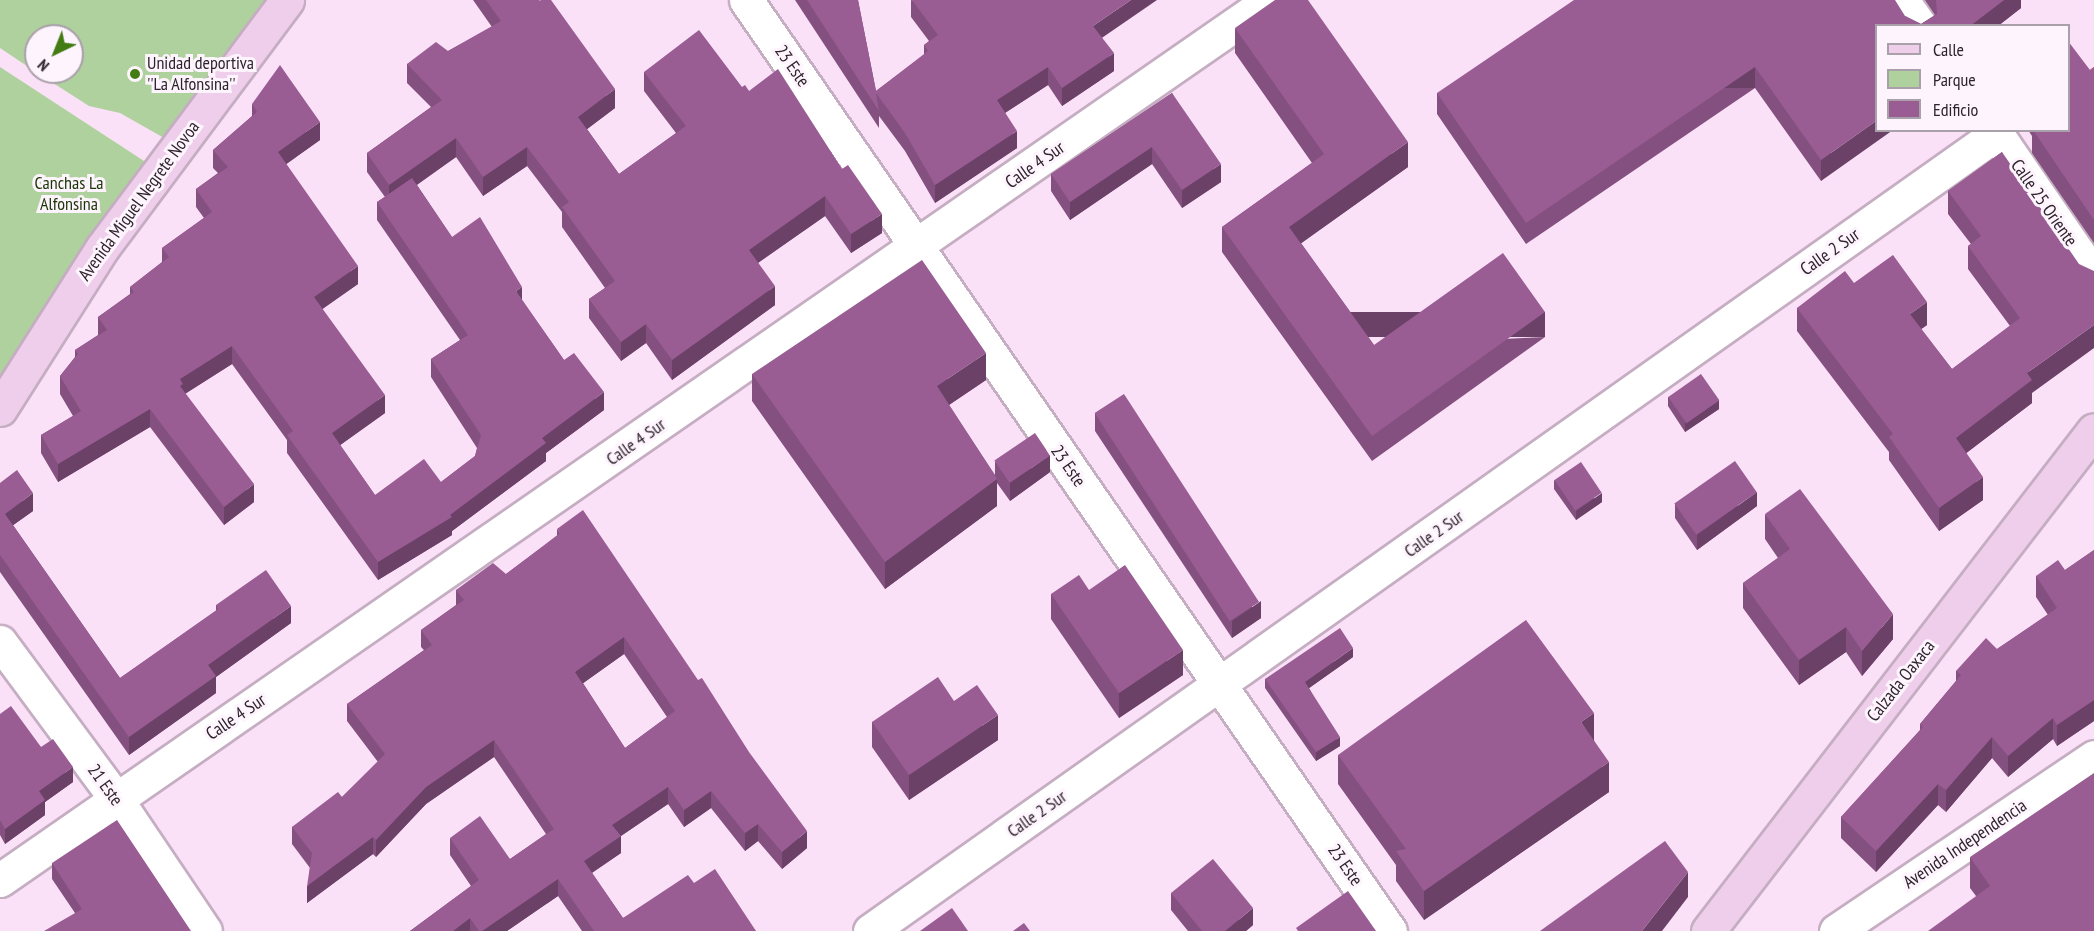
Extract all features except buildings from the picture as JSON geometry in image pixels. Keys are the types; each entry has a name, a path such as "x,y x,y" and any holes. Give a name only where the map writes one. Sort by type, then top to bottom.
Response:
{"main road":[{"name":"Avenida Miguel Negrete Novoa","path":"0,409 102,247 286,0"},
{"name":"Calzada Oaxaca","path":"1708,931 2094,430"}],"street":[{"name":"23 Este","path":"746,0 1390,931"},
{"name":"Calle 4 Sur","path":"0,880 917,247 1270,0"},
{"path":"1902,0 1919,24"},
{"name":"Calle 25 Oriente","path":"1995,132 2094,276"},
{"name":"Calle 2 Sur","path":"870,931 1221,686 1995,132"},
{"name":"21 Este","path":"0,642 116,799 204,931"},
{"name":"Avenida Independencia","path":"1836,931 2094,757"}],"green space":[{"name":"Unidad deportiva ''La Alfonsina''","path":"0,0 282,0 180,147 120,113 89,106 55,84 84,84 84,24 24,24 24,64 0,48"},
{"name":"Canchas La Alfonsina","path":"0,67 167,176 0,410"}],"place":[{"name":"Unidad deportiva ''La Alfonsina''","path":"135,74"}]}
